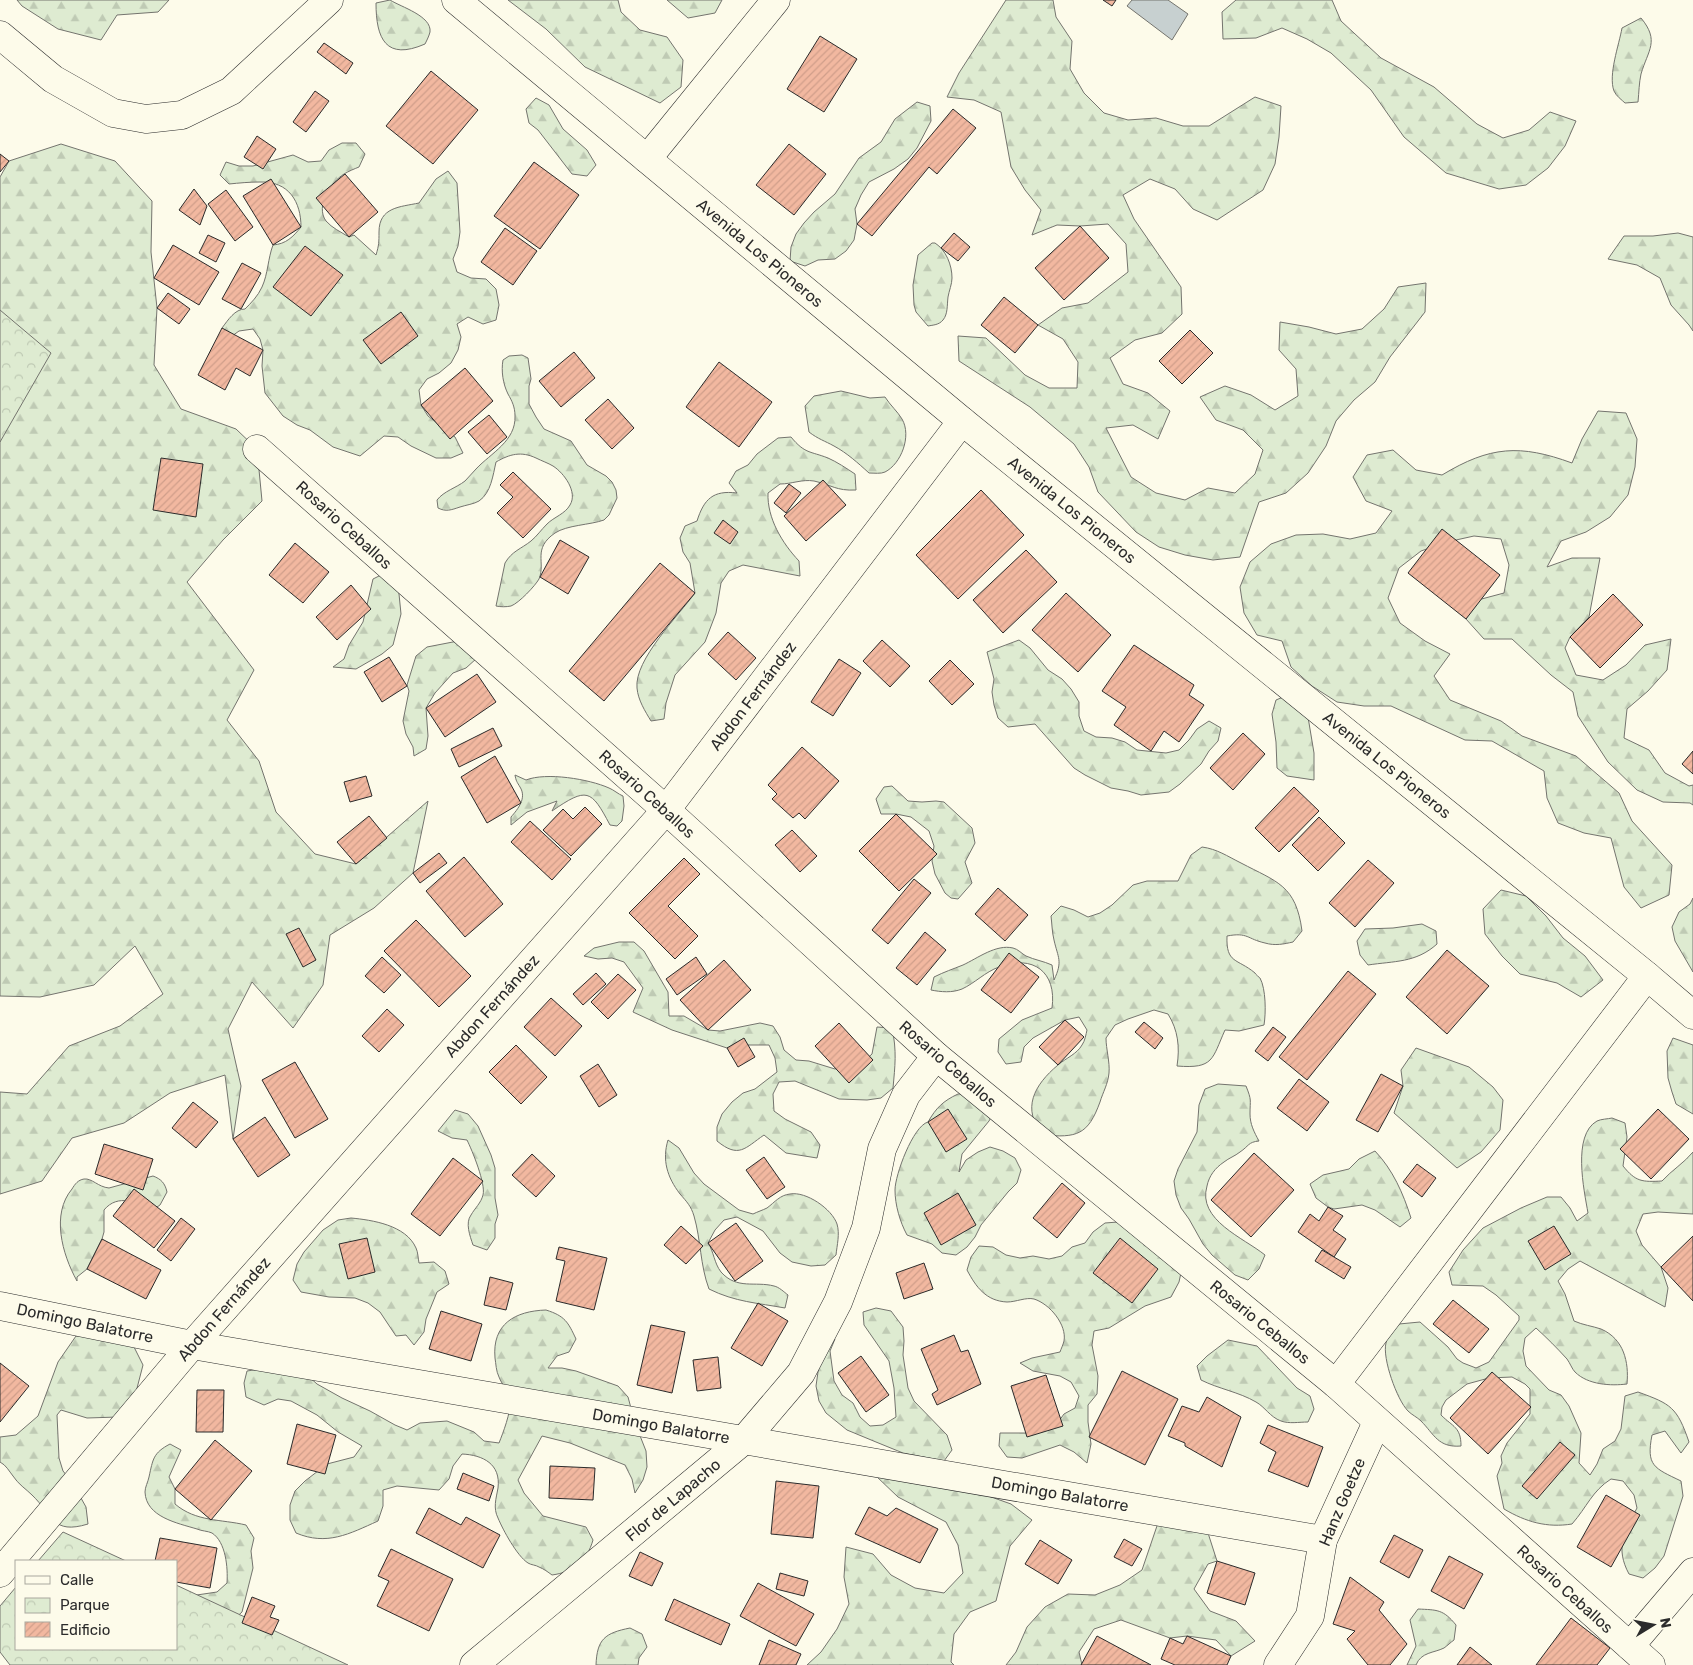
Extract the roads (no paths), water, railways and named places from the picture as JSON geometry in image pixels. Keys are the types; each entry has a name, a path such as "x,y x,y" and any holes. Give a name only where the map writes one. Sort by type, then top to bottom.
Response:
{"street":[{"path":"0,35 53,79 113,113 146,119 182,115 231,92 328,0"},
{"name":"Avenida Los Pioneros","path":"456,0 962,421 1693,1015"},
{"path":"647,159 776,0"},
{"name":"Abdon Fernández","path":"0,1573 192,1345 666,810 962,421"},
{"name":"Rosario Ceballos","path":"257,448 666,810 936,1056 1336,1384 1651,1665"},
{"path":"1336,1384 1647,976"},
{"name":"Flor de Lapacho","path":"474,1665 744,1440 801,1373 838,1302 866,1228 882,1149 906,1095 936,1056"},
{"name":"Domingo Balatorre","path":"0,1306 192,1345 1323,1540"},
{"name":"Hanz Goetze","path":"1278,1665 1310,1616 1323,1540 1378,1422"},
{"path":"1630,1646 1693,1572"}]}
